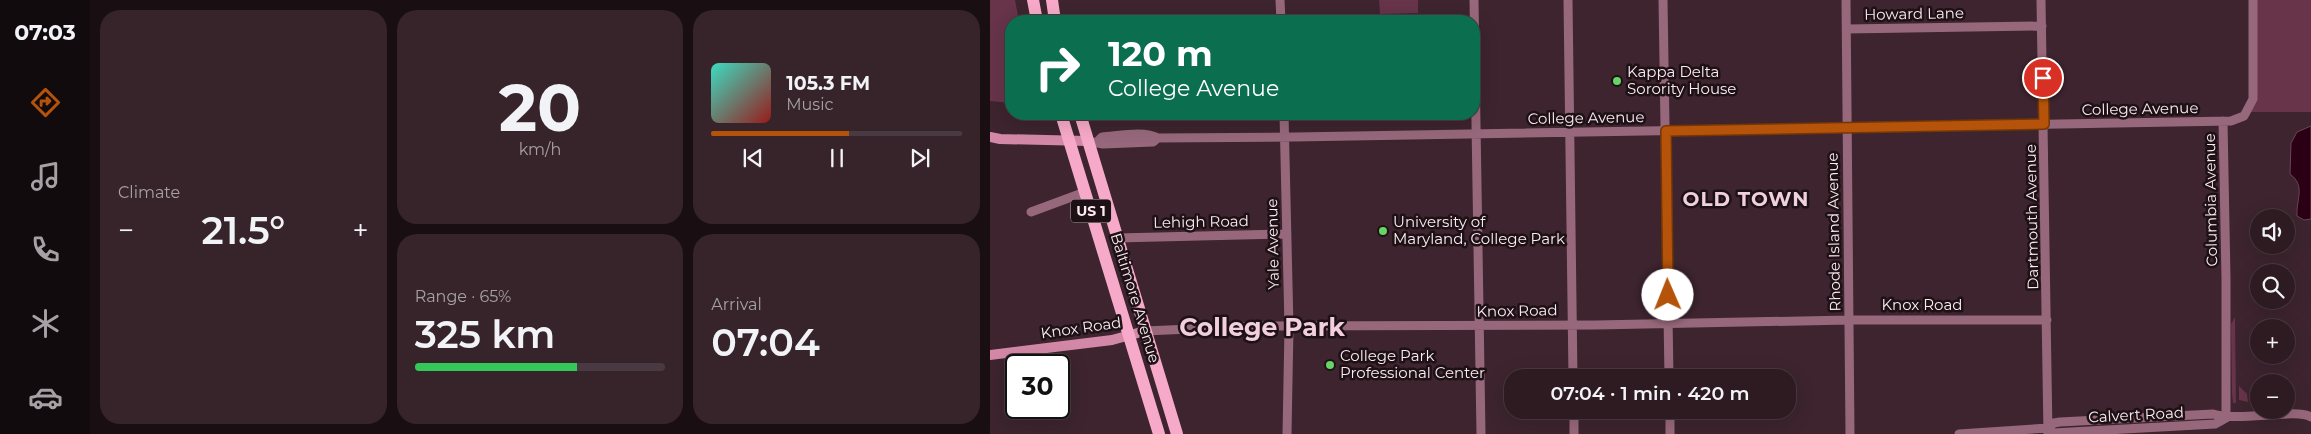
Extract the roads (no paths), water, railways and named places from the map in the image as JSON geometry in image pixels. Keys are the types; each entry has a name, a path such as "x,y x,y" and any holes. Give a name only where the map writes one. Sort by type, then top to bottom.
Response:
{"main road":[{"path":"1033,0 1036,15"},
{"path":"1052,0 1054,15"},
{"name":"Baltimore Avenue","path":"1063,120 1159,434"},
{"name":"Baltimore Avenue","path":"1083,120 1092,142 1117,238 1177,434"}],"street":[{"path":"1280,0 1281,15"},
{"path":"1474,0 1474,15"},
{"path":"1568,0 1573,369"},
{"path":"1663,0 1669,369"},
{"name":"Rhode Island Avenue","path":"1846,0 1850,434"},
{"name":"Dartmouth Avenue","path":"2041,0 2048,431"},
{"name":"Columbia Avenue","path":"2226,418 2223,121 2231,121 2244,116 2253,99 2254,0"},
{"name":"Howard Lane","path":"1847,29 2042,26"},
{"name":"Yale Avenue","path":"1284,120 1288,327 1287,434"},
{"path":"1476,120 1480,434"},
{"name":"College Avenue","path":"1092,142 1103,144 1152,142 1158,138 2223,121"},
{"path":"993,139 1092,142"},
{"path":"1031,212 1085,192"},
{"name":"Lehigh Road","path":"1117,238 1286,234"},
{"name":"Knox Road","path":"990,355 1112,340 1145,331 1218,327 1668,324 1850,320 2047,320"},
{"name":"Calvert Road","path":"1959,434 2048,431 2054,423 2213,414 2226,418 2291,415 2308,415 2311,417"},
{"path":"1574,419 1574,434"},
{"path":"1670,419 1670,434"}],"place":[{"name":"Kappa Delta Sorority House","path":"1617,81"},
{"name":"University of Maryland, College Park","path":"1383,231"},
{"name":"College Park Professional Center","path":"1330,365"}],"district":[{"name":"OLD TOWN","path":"1746,199"},
{"name":"College Park","path":"1262,327"}]}
